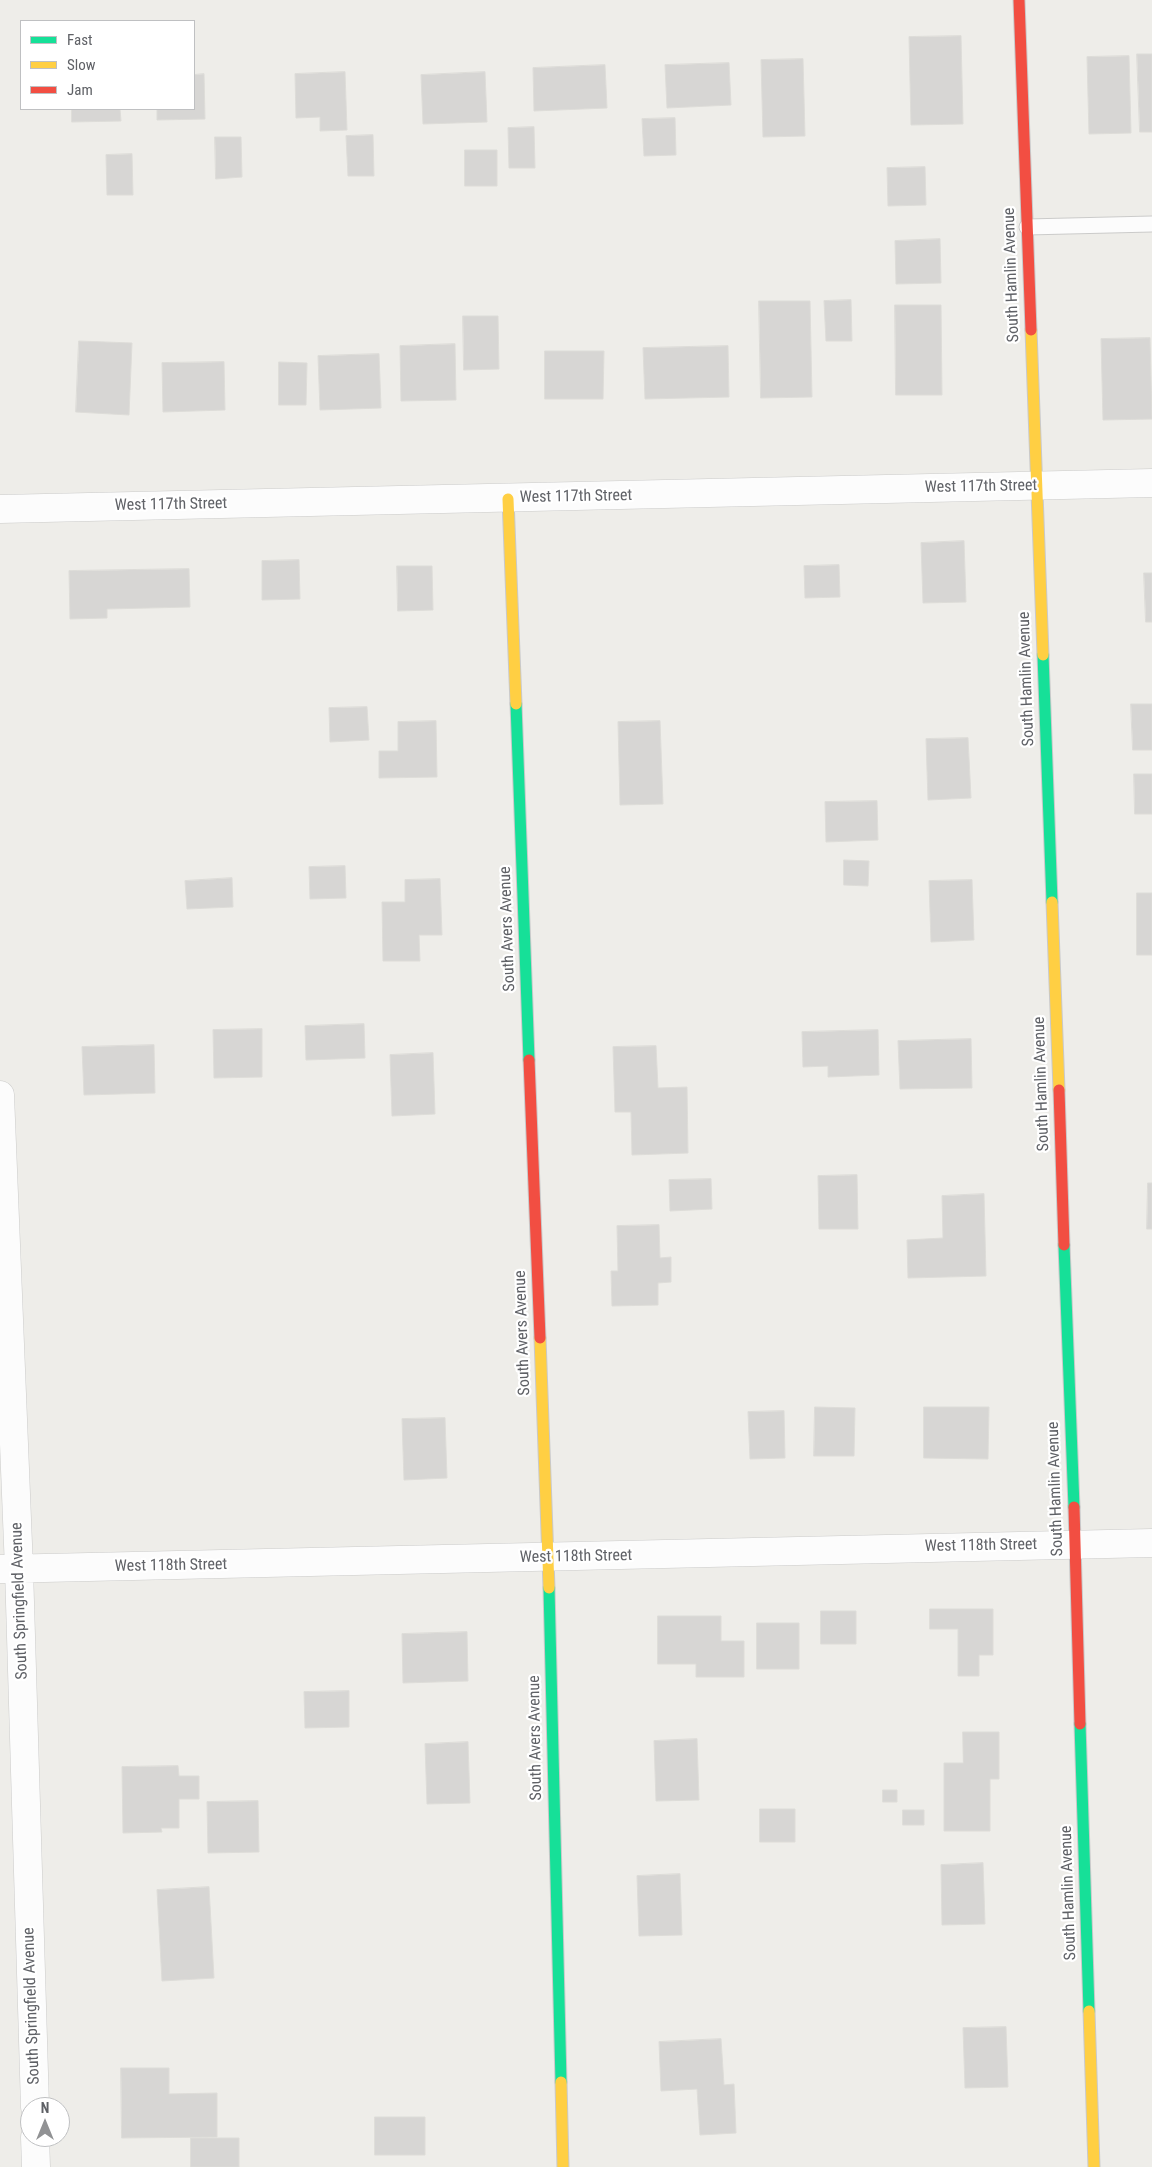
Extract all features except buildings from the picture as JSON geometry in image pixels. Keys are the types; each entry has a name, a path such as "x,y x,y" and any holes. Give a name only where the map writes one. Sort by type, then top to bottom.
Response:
{"street":[{"name":"South Hamlin Avenue","path":"1019,0 1074,1544 1094,2167"},
{"name":"West 117th Street","path":"0,509 1152,483"},
{"name":"South Avers Avenue","path":"508,499 548,1557 563,2167"},
{"name":"South Springfield Avenue","path":"0,1095 10,1569 35,2097"},
{"name":"West 118th Street","path":"10,1569 1152,1543"},
{"path":"36,2147 36,2167"}],"lane":[{"path":"1027,227 1152,224"}],"traffic: fast":[{"path":"1043,655 1052,902"},
{"path":"516,704 529,1060"},
{"path":"1064,1245 1074,1507"},
{"path":"549,1588 561,2082"},
{"path":"1080,1724 1089,2011"}],"traffic: slow":[{"path":"1031,330 1043,655"},
{"path":"508,499 516,704"},
{"path":"1052,902 1059,1090"},
{"path":"540,1338 549,1588"},
{"path":"1089,2011 1094,2167"},
{"path":"561,2082 563,2167"}],"traffic: jam":[{"path":"1019,0 1031,330"},
{"path":"529,1060 540,1338"},
{"path":"1059,1090 1064,1245"},
{"path":"1074,1507 1080,1724"}]}
